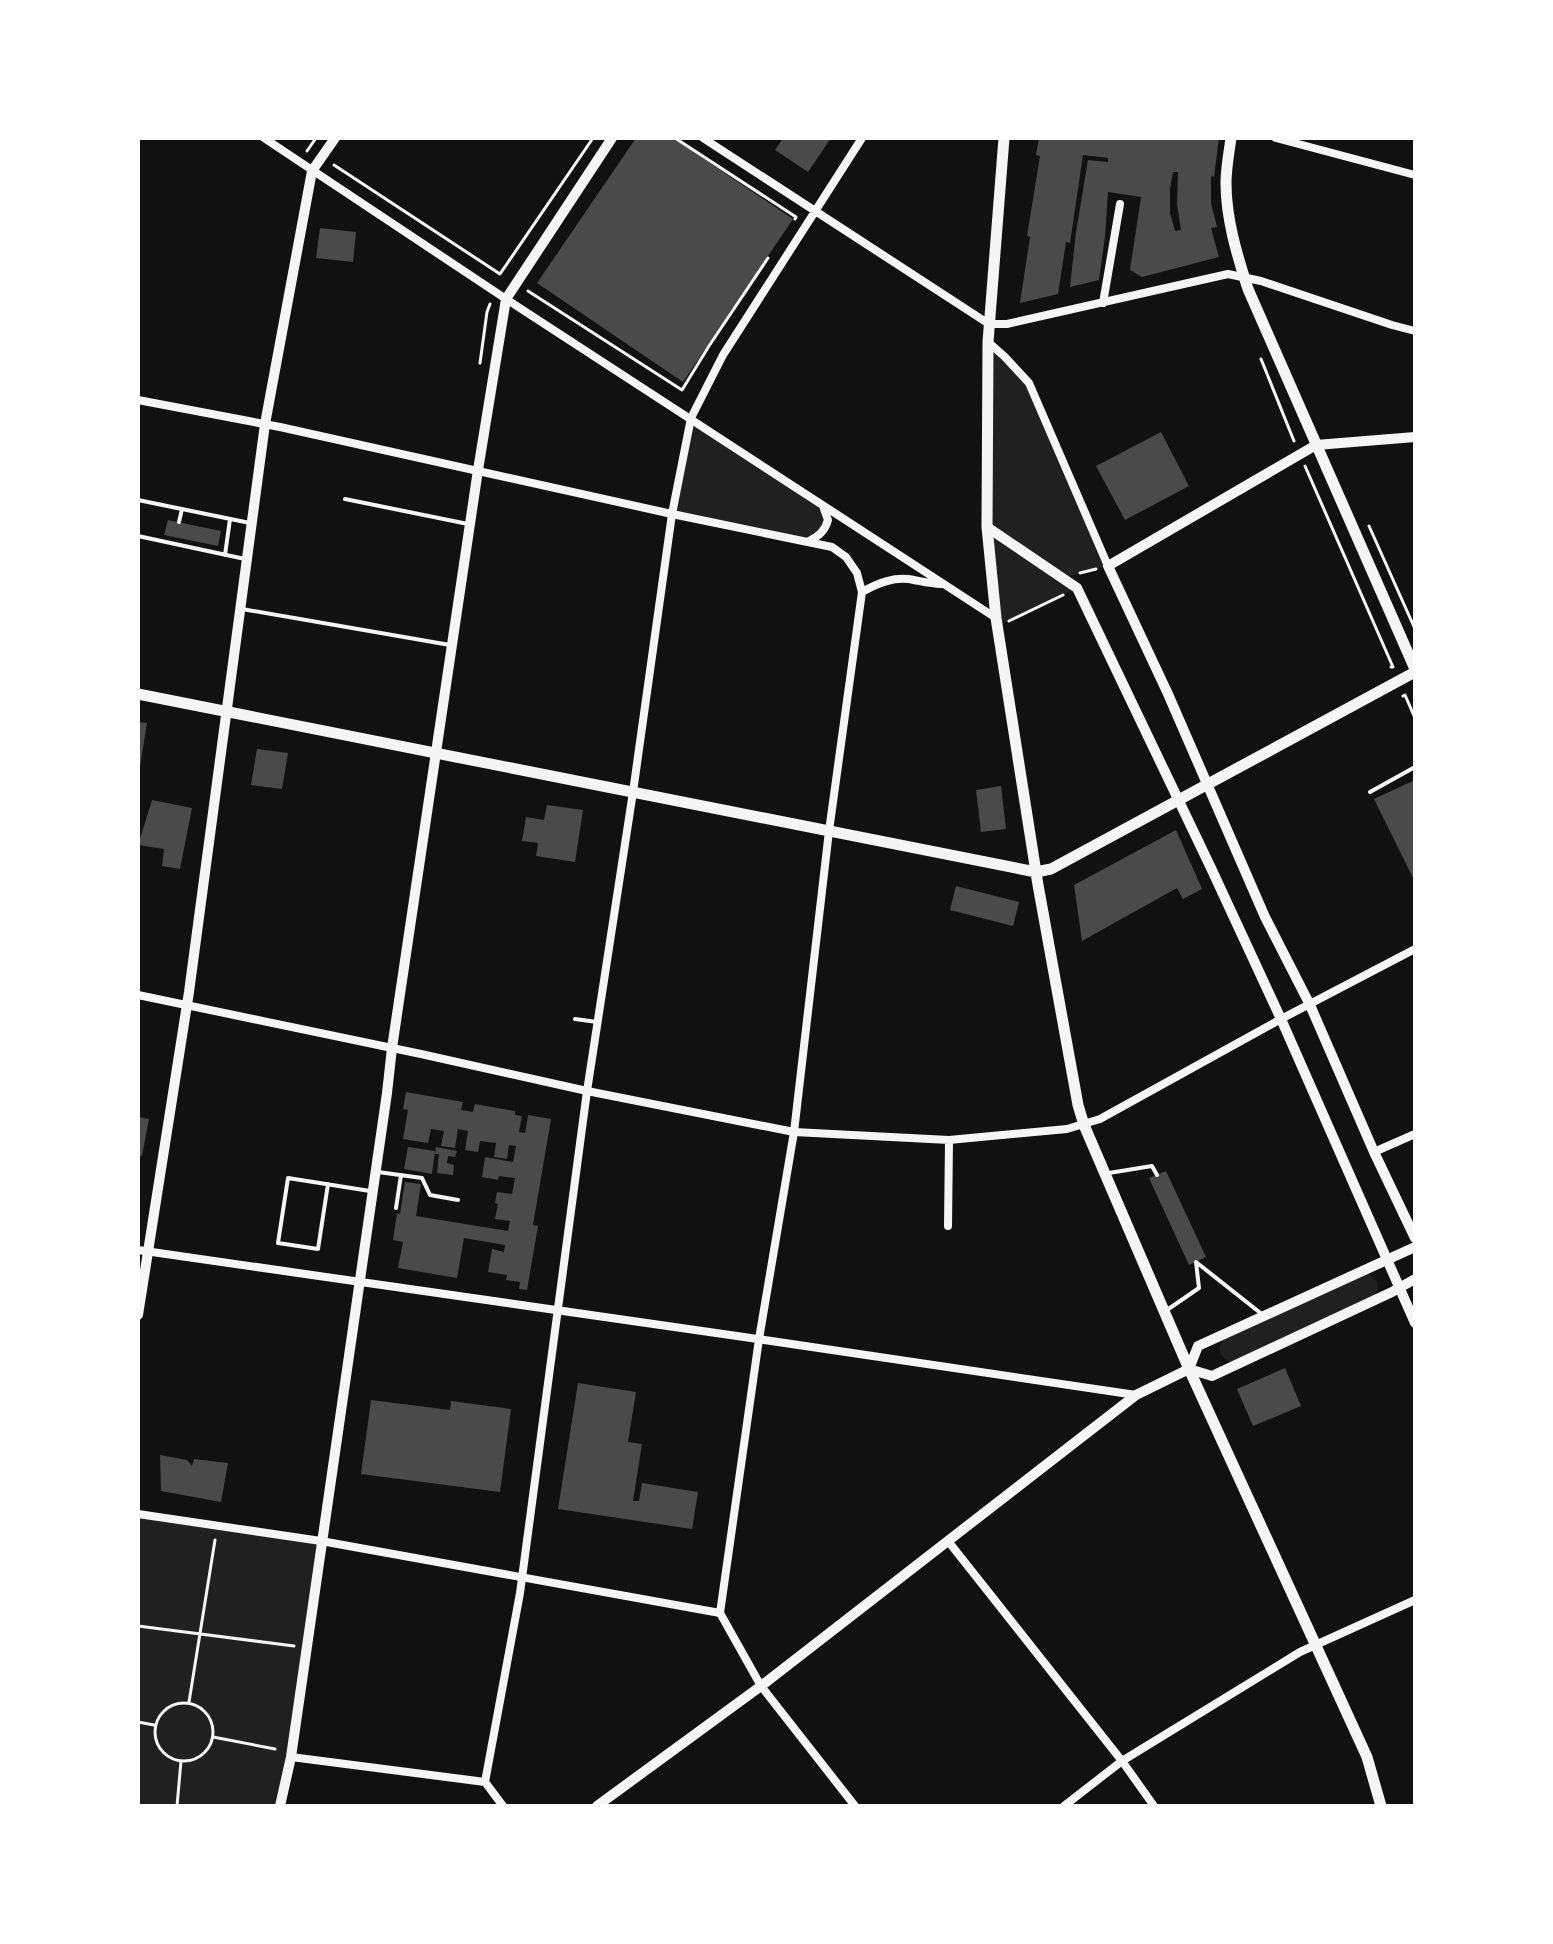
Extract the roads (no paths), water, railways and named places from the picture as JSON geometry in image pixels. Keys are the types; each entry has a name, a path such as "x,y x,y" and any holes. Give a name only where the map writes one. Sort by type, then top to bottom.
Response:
{"main road":[{"path":"1004,138 988,342 987,527 997,622 1036,872 1078,1105 1189,1369 1367,1757 1381,1806"},
{"path":"138,694 1036,872 1051,869 1415,670 1244,276 1234,242 1226,185 1231,138"}],"street":[{"path":"264,138 997,622"},
{"path":"138,1315 143,1251 187,1005 265,424 312,171 335,138"},
{"path":"280,1806 291,1757 392,1048 506,299 612,138"},
{"path":"703,138 989,324 1007,324 1228,274 1244,276 1415,331"},
{"path":"485,1782 522,1578 597,1022 672,514 691,418 723,355 862,138"},
{"path":"1276,138 1415,175"},
{"path":"1103,303 1120,204"},
{"path":"988,342 1029,383 1265,917 1310,1005 1415,1238"},
{"path":"138,400 265,424 808,541 832,547 846,557 857,573 862,592 829,831 794,1132 759,1339 720,1613 761,1686 855,1806"},
{"path":"1108,566 1316,445 1415,437"},
{"path":"808,541 819,536 828,520 825,510 814,500"},
{"path":"987,527 1077,588 1281,1019 1415,1323"},
{"path":"862,592 895,579 945,585"},
{"path":"138,995 794,1132 949,1140 1067,1129 1100,1119 1415,949"},
{"path":"1374,1152 1415,1134"},
{"path":"948,1226 949,1140"},
{"path":"1189,1369 1198,1346 1415,1247"},
{"path":"143,1251 1136,1395"},
{"path":"597,1806 761,1686 1136,1395 1189,1369 1212,1376 1415,1279"},
{"path":"138,1514 321,1541 720,1613"},
{"path":"948,1541 1154,1806"},
{"path":"1064,1806 1122,1761 1288,1659 1415,1600"},
{"path":"291,1757 485,1782 503,1806"}],"lane":[{"path":"345,499 470,524"},
{"path":"138,500 252,523"},
{"path":"179,522 182,509"},
{"path":"225,555 230,519"},
{"path":"138,536 175,541 248,559"},
{"path":"241,609 453,646"},
{"path":"1370,792 1415,767"},
{"path":"575,1019 597,1022"},
{"path":"1106,1174 1152,1166 1157,1175"},
{"path":"375,1172 422,1178 430,1195 458,1200"},
{"path":"396,1208 401,1175"},
{"path":"328,1184 318,1249 278,1243 288,1178 328,1184 372,1191"},
{"path":"1164,1311 1199,1288 1196,1262 1265,1316"}]}
